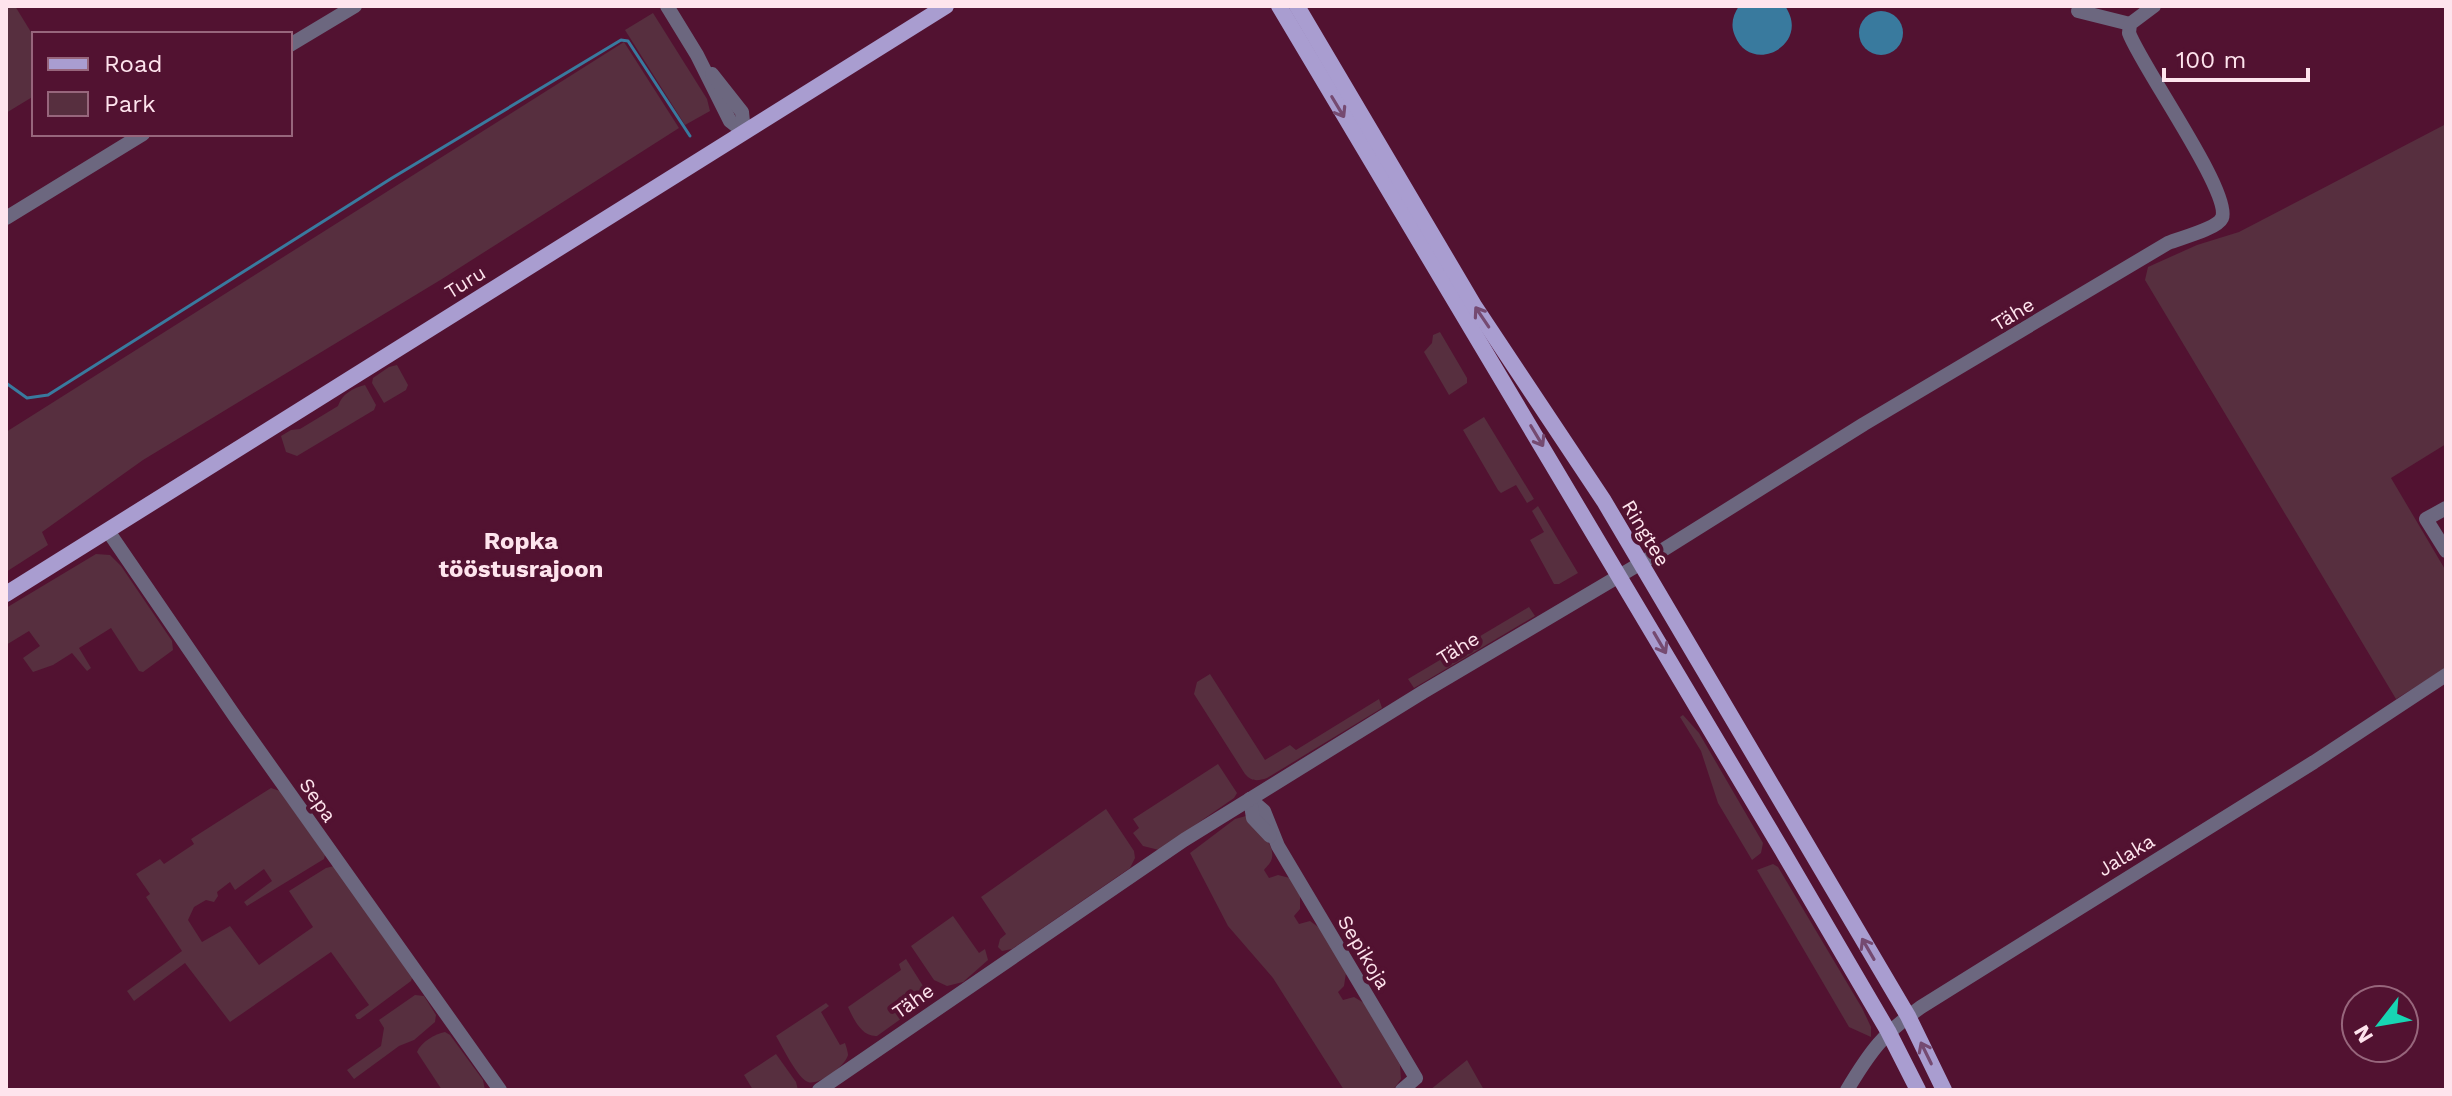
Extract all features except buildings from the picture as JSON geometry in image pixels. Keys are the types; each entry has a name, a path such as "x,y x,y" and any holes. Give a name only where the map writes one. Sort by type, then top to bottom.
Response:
{"main road":[{"name":"Turu","path":"6,594 946,6"},
{"path":"1279,6 1620,575 1888,1031 1918,1090"},
{"name":"Ringtee","path":"1297,6 1475,307 1567,444 1641,563 1908,1016 1944,1090"}],"street":[{"path":"292,44 355,6"},
{"path":"667,6 697,55 730,121 744,132"},
{"path":"2078,11 2130,24 2154,6"},
{"name":"Tähe","path":"819,1090 1056,926 1250,799 1864,424 2168,243 2215,226 2223,212 2214,183 2132,42 2130,24"},
{"path":"6,218 140,136"},
{"path":"2446,508 2426,519 2446,551"},
{"name":"Sepa","path":"108,531 236,718 500,1090"},
{"name":"Jalaka","path":"1847,1090 1873,1047 1908,1016 2301,770 2446,675"},
{"name":"Sepikoja","path":"1250,799 1264,811 1278,846 1416,1078 1402,1090"}],"green space":[{"path":"6,6 15,6 32,34 32,97 6,113"},
{"path":"653,13 707,99 710,111 685,125 625,30"},
{"path":"624,42 679,128 442,279 143,460 42,532 48,545 6,572 6,432"},
{"path":"2446,124 2446,444 2391,478 2446,571 2446,668 2396,699 2145,280 2148,267 2197,245 2239,232"},
{"path":"1440,332 1467,378 1467,383 1449,395 1424,352 1432,343 1433,335"},
{"path":"397,365 408,385 406,390 384,403 372,383 373,378"},
{"path":"365,385 376,405 374,410 297,456 286,452 281,436 300,429 338,406 348,392"},
{"path":"1484,417 1534,499 1527,503 1516,485 1501,493 1498,490 1463,430"},
{"path":"1538,506 1578,573 1559,584 1554,584 1530,540 1544,532 1532,511"},
{"path":"96,554 110,555 121,566 172,641 173,650 143,672 139,671 111,628 79,648 91,668 87,671 72,653 53,665 33,672 23,658 40,646 29,631 6,645 6,608"},
{"path":"1529,607 1535,616 1414,688 1408,679"},
{"path":"1210,674 1265,760 1290,745 1296,750 1379,699 1382,708 1267,778 1255,780 1245,774 1194,694 1197,682"},
{"path":"1683,715 1699,733 1763,843 1761,853 1752,860 1718,803 1701,751 1680,717"},
{"path":"1218,764 1237,793 1234,798 1159,850 1143,846 1133,833 1139,828 1133,819"},
{"path":"271,788 280,791 325,855 324,859 247,906 244,902 272,881 264,869 235,890 230,882 217,892 214,902 206,900 194,907 188,920 202,942 230,926 259,965 313,927 289,891 334,866 412,978 411,981 357,1019 355,1015 369,1005 331,952 230,1022 185,963 134,1001 127,991 182,951 146,897 150,894 136,874 160,859 164,864 194,844 191,839"},
{"path":"1106,809 1134,851 1135,858 1130,868 1012,949 1002,951 998,947 1000,939 1006,934 981,897"},
{"path":"1246,816 1270,846 1272,858 1264,870 1269,878 1278,875 1290,878 1300,895 1300,909 1294,916 1299,924 1310,921 1321,929 1346,973 1344,986 1338,992 1343,1000 1354,997 1364,1003 1400,1065 1401,1079 1393,1090 1344,1090 1273,978 1228,926 1190,853 1235,819"},
{"path":"1773,864 1778,867 1862,1008 1871,1027 1871,1037 1849,1027 1757,870"},
{"path":"953,916 979,953 985,949 988,960 963,982 947,986 934,980 911,946"},
{"path":"906,959 925,989 923,1003 877,1036 867,1034 848,1007 901,970 899,964"},
{"path":"415,995 424,996 436,1015 435,1022 414,1040 399,1046 354,1079 347,1070 381,1046 384,1028 379,1020"},
{"path":"826,1003 829,1006 821,1012 840,1045 845,1043 848,1055 831,1074 819,1081 808,1082 795,1069 776,1036"},
{"path":"445,1032 483,1080 485,1090 442,1090 417,1052 429,1039"},
{"path":"776,1054 796,1082 798,1090 753,1090 744,1075"},
{"path":"1467,1060 1484,1090 1430,1090"}],"water":[{"path":"1739,6 1785,6 1791,20 1791,33 1785,43 1776,51 1765,54 1753,54 1743,48 1733,28"},
{"path":"1881,11 1896,18 1903,33 1896,48 1881,55 1866,48 1859,33 1866,18"}],"waterway":[{"path":"6,383 27,398 48,395 392,178 621,40 628,41 690,136"}],"district":[{"name":"Ropka tööstusrajoon","path":"521,555"}]}
